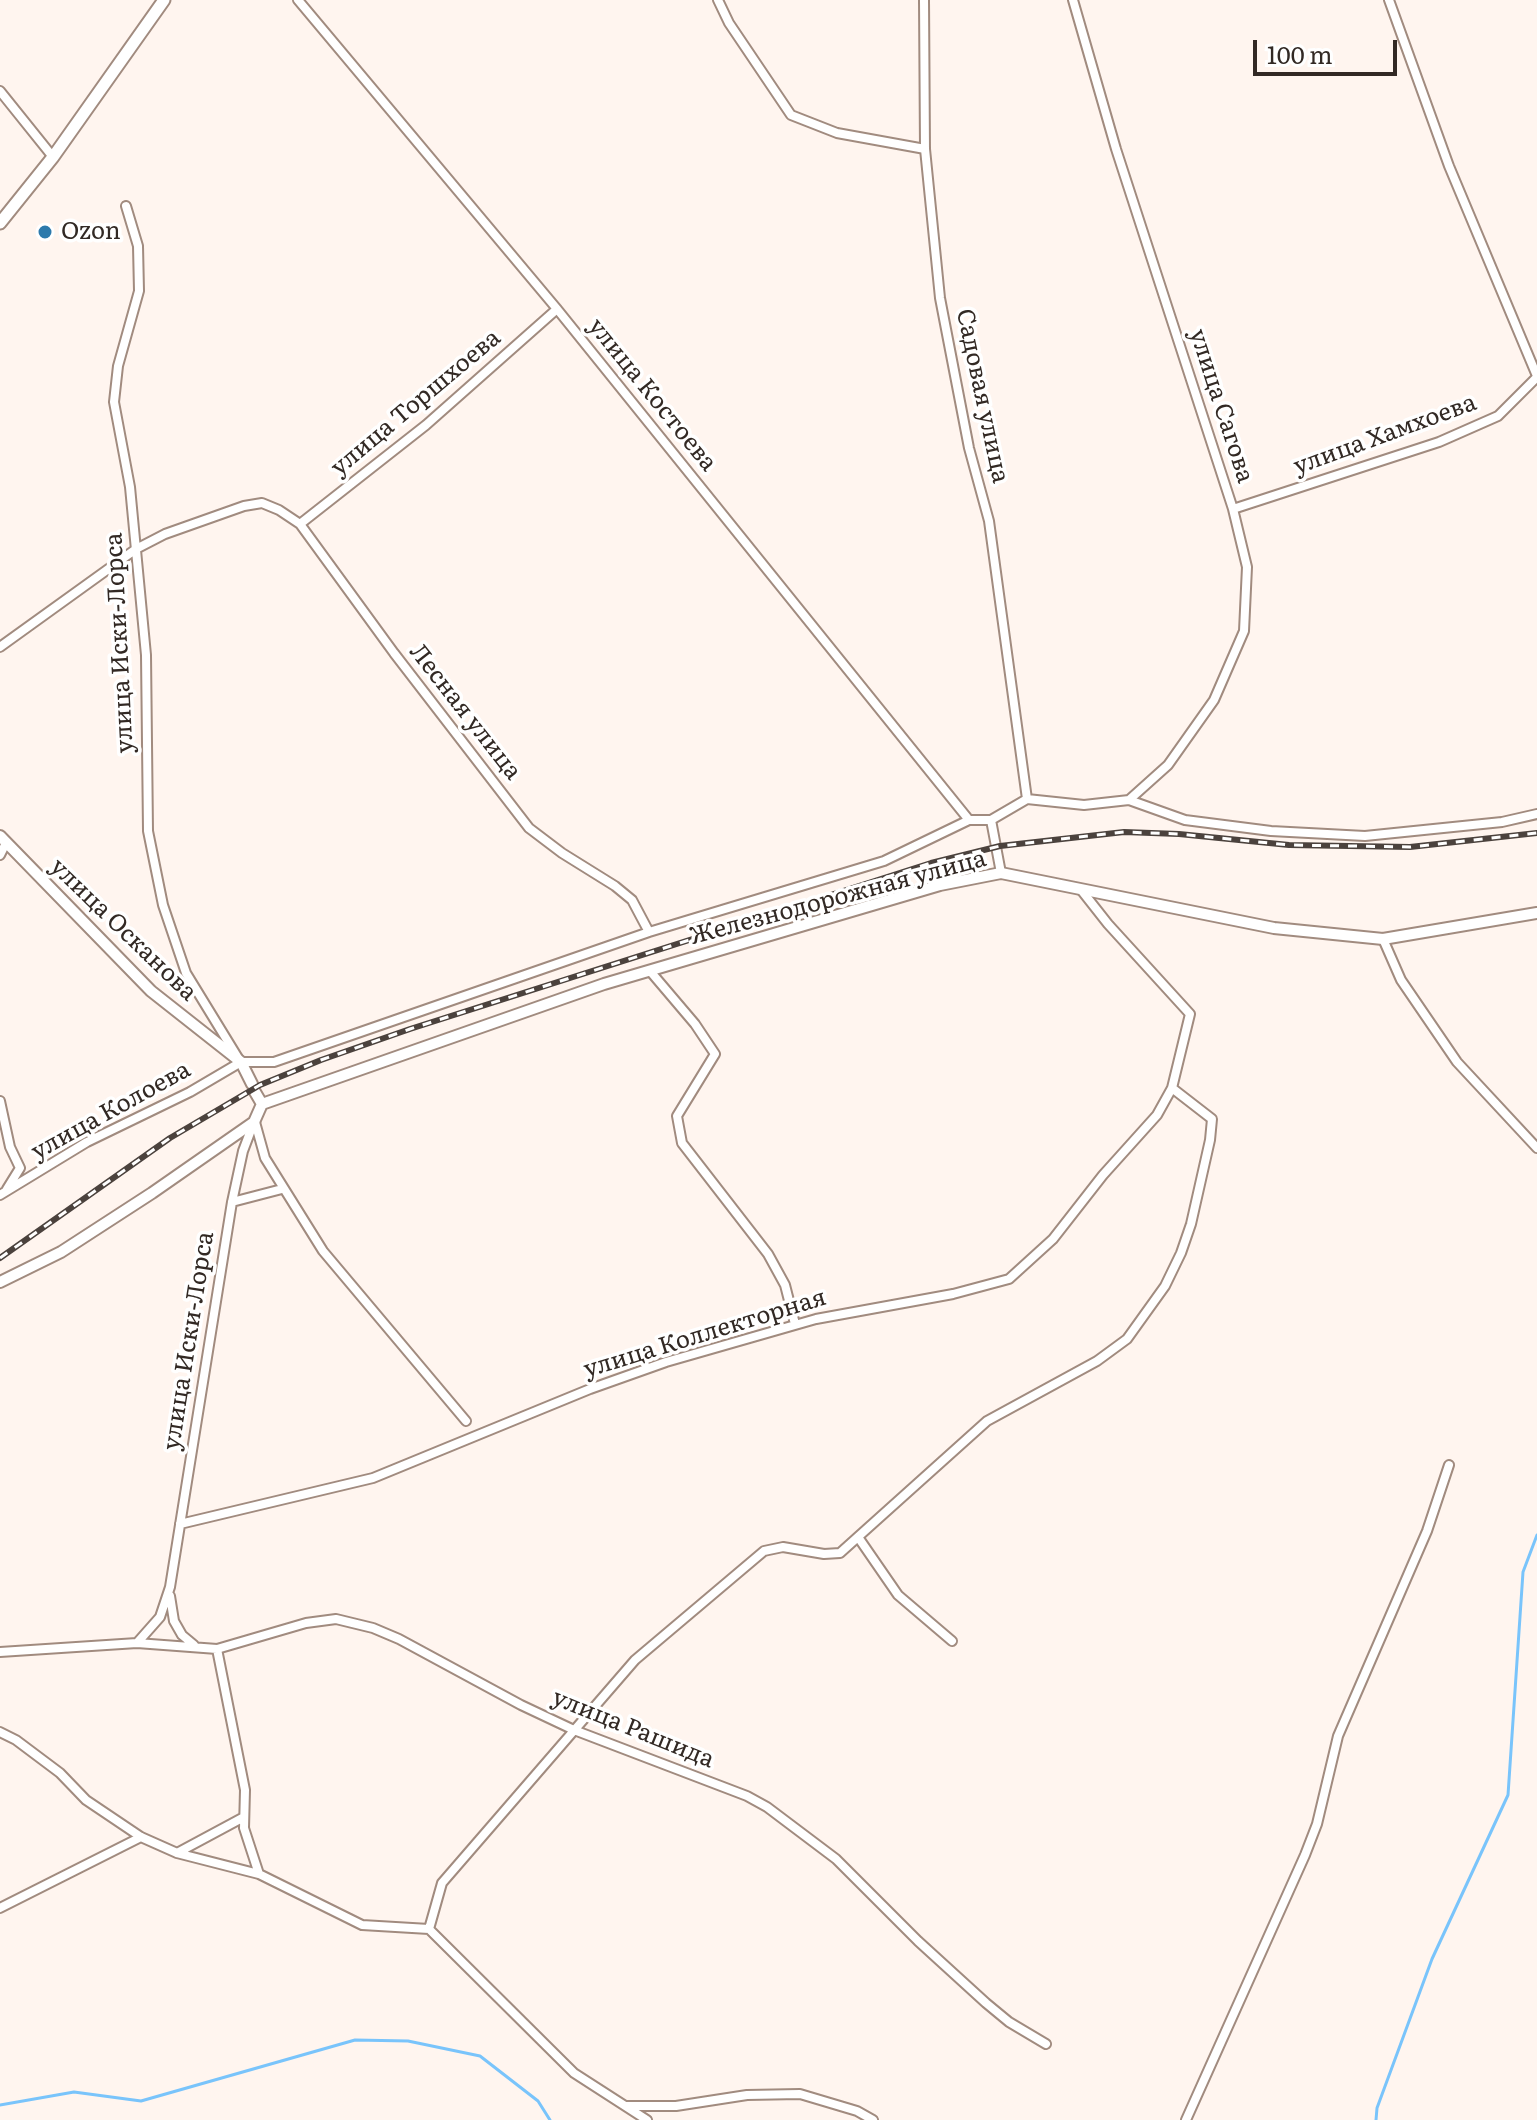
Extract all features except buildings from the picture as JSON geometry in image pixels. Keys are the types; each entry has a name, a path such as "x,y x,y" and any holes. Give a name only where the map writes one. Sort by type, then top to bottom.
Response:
{"main road":[{"path":"0,223 53,157 164,0"}],"street":[{"name":"улица Костоева","path":"298,0 557,309 969,820"},
{"path":"718,0 729,23 791,115 837,133 925,149"},
{"name":"Садовая улица","path":"924,0 925,149 940,298 969,448 989,521 1027,799"},
{"name":"улица Сагова","path":"1073,0 1116,149 1233,509 1247,567 1244,631 1214,700 1168,765 1129,800"},
{"path":"1389,0 1449,166 1537,377"},
{"path":"0,91 53,157"},
{"name":"улица Иски-Лорса","path":"126,206 138,246 139,291 118,366 114,402 130,487 146,655 148,831 163,905 186,973 241,1062"},
{"name":"улица Торшхоева","path":"300,524 426,425 557,309"},
{"name":"улица Хамхоева","path":"1233,509 1439,442 1498,416 1537,377"},
{"name":"Лесная улица","path":"136,549 192,524 262,503 300,524 385,641 529,828 632,900 649,932"},
{"path":"0,647 136,549"},
{"path":"241,1062 274,1062 649,932 884,861 969,820 991,820 1027,799 1084,805 1129,800 1185,820 1271,831 1365,836 1502,822 1537,814"},
{"path":"991,820 1001,873"},
{"path":"0,855 3,840"},
{"name":"улица Осканова","path":"3,840 151,991 241,1062 262,1104"},
{"name":"Железнодорожная улица","path":"262,1104 604,984 940,885 1001,873 1274,928 1383,939 1537,913"},
{"name":"улица Коллекторная","path":"180,1524 373,1478 590,1389 666,1362 795,1324 953,1294 1009,1279 1053,1239 1103,1175 1157,1115 1172,1088 1190,1014 1082,891"},
{"path":"1383,939 1401,980 1457,1062 1537,1148"},
{"path":"650,971 695,1024 715,1054 677,1116 682,1143 768,1254 785,1285 795,1324"},
{"name":"улица Колоева","path":"2,1194 87,1142 190,1092 241,1062"},
{"path":"429,1929 442,1883 635,1660 764,1551 783,1547 824,1554 840,1553 987,1421 1097,1361 1127,1339 1165,1286 1181,1253 1191,1224 1210,1140 1212,1119 1172,1088"},
{"path":"0,1101 10,1147 20,1168 2,1194"},
{"name":"улица Иски-Лорса","path":"170,1587 232,1202 243,1151 262,1104"},
{"path":"0,1282 61,1252 254,1122 265,1158 323,1251 466,1421"},
{"path":"227,1140 238,1143 243,1151"},
{"path":"232,1202 282,1189"},
{"path":"1186,2120 1305,1855 1317,1824 1338,1736 1427,1531 1449,1465"},
{"path":"858,1537 898,1595 952,1641"},
{"path":"137,1643 160,1617 170,1587"},
{"path":"170,1587 174,1621 182,1635 194,1645"},
{"name":"улица Рашида","path":"0,1652 137,1643 217,1649 306,1623 336,1619 354,1622 399,1639 574,1730 747,1796 767,1807 836,1859 986,2003 1009,2022 1046,2044"},
{"path":"217,1649 245,1790 244,1828 259,1874"},
{"path":"0,1732 16,1740 60,1773 86,1800 141,1837 177,1853 259,1874 362,1925 429,1929 574,2073 647,2120"},
{"path":"177,1853 244,1817"},
{"path":"0,1908 141,1837"},
{"path":"625,2106 676,2106 747,2095 800,2094 857,2111 873,2120"}],"waterway":[{"path":"1376,2120 1377,2108 1432,1959 1508,1795 1523,1572 1537,1535"},
{"path":"0,2105 74,2092 141,2101 355,2040 408,2041 480,2056 538,2101 550,2120"}],"railway":[{"path":"0,1258 170,1138 260,1085 410,1029 931,863 1000,846 1124,832 1289,845 1410,847 1537,833"}],"place":[{"name":"Ozon","path":"45,232"}]}
